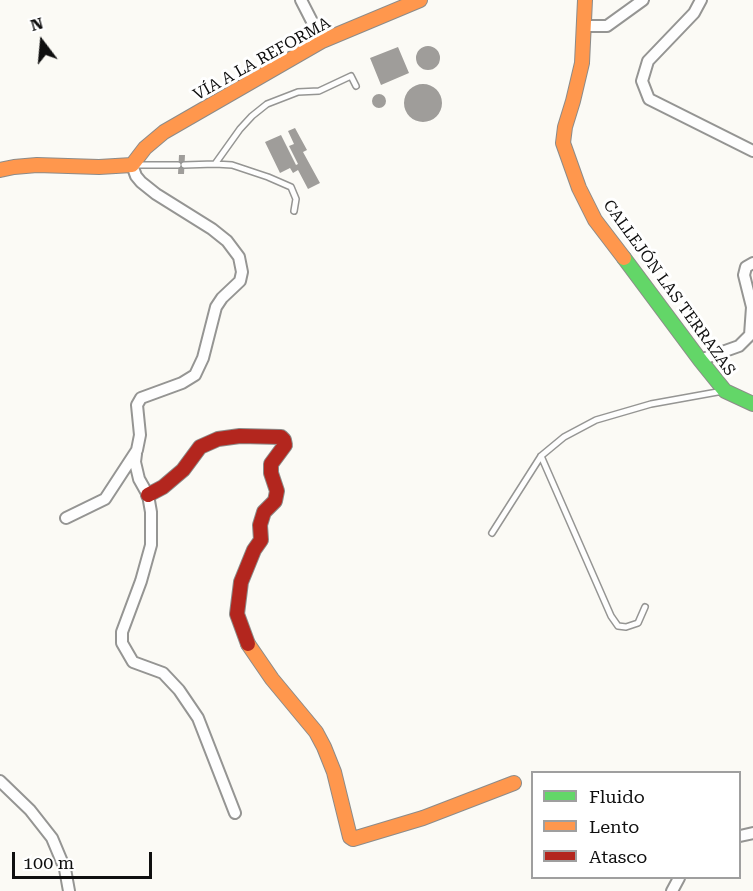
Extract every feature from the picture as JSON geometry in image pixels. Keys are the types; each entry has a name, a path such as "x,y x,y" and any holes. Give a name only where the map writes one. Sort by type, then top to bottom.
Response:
{"street":[{"path":"301,0 322,41"},
{"name":"VÍA A LA REFORMA","path":"132,165 145,148 164,132 322,41 420,0"},
{"name":"CALLEJÓN LAS TERRAZAS","path":"585,0 582,63 563,142 579,188 595,220 700,360 725,391 753,404"},
{"path":"584,26 607,26 643,0"},
{"path":"701,0 694,13 648,61 642,81 650,99 753,151"},
{"path":"0,170 37,165 99,167 132,165 141,182 212,229 228,242 239,257 242,272 240,281 216,307 203,358 195,375 182,383 141,398 138,405 140,435 135,462 139,479 148,495 151,512 151,544 141,581 122,632 122,643 133,662 163,673 198,718 235,813"},
{"path":"700,360 739,346 750,335 752,308 744,275 746,267 753,263"},
{"path":"148,495 163,487 183,470 200,447 218,439 240,436 281,436 284,440 285,445 271,464 271,473 277,491 275,501 264,512 260,525 261,540 254,550 241,582 237,614 248,645 272,679 316,732 324,747 334,772 350,837 356,839 423,818 514,783"},
{"path":"66,518 105,499 137,450"},
{"path":"0,781 30,810 52,838 65,869 69,891"}],"lane":[{"path":"215,164 252,116 267,104 298,92 319,91 351,76 356,86"},
{"path":"132,165 232,165 291,187 296,199 294,211"},
{"path":"492,533 541,456 564,437 596,420 651,404 725,391"},
{"path":"541,456 611,616 618,626 626,627 638,623 645,607"}],"building":[{"path":"428,46 437,49 440,58 437,67 428,70 419,67 416,58 419,49"},
{"path":"398,47 409,73 381,85 370,58"},
{"path":"423,84 430,85 436,90 441,96 441,110 436,116 430,121 423,122 416,121 410,116 405,110 404,103 405,96 410,90 416,85"},
{"path":"379,94 384,96 386,101 384,106 379,108 374,106 372,101 374,96"},
{"path":"295,128 307,150 303,152 320,183 308,189 298,170 293,173 290,168 280,173 265,142 281,135 296,165 298,164 289,146 294,144 288,131"},
{"path":"179,155 185,155 184,174 178,174"}],"traffic: fast":[{"path":"624,258 725,391 753,404"}],"traffic: slow":[{"path":"0,170 37,165 99,167 132,165 145,148 164,132 322,41 420,0"},
{"path":"585,0 582,63 563,143 579,188 595,220 624,258"},
{"path":"248,644 272,679 316,732 334,772 350,837 353,839 423,818 514,783"}],"traffic: jam":[{"path":"148,495 163,487 183,470 200,447 218,439 240,436 281,437 284,440 285,445 271,464 271,473 277,491 275,501 264,512 260,525 261,540 254,550 241,582 237,614 248,644"}]}
